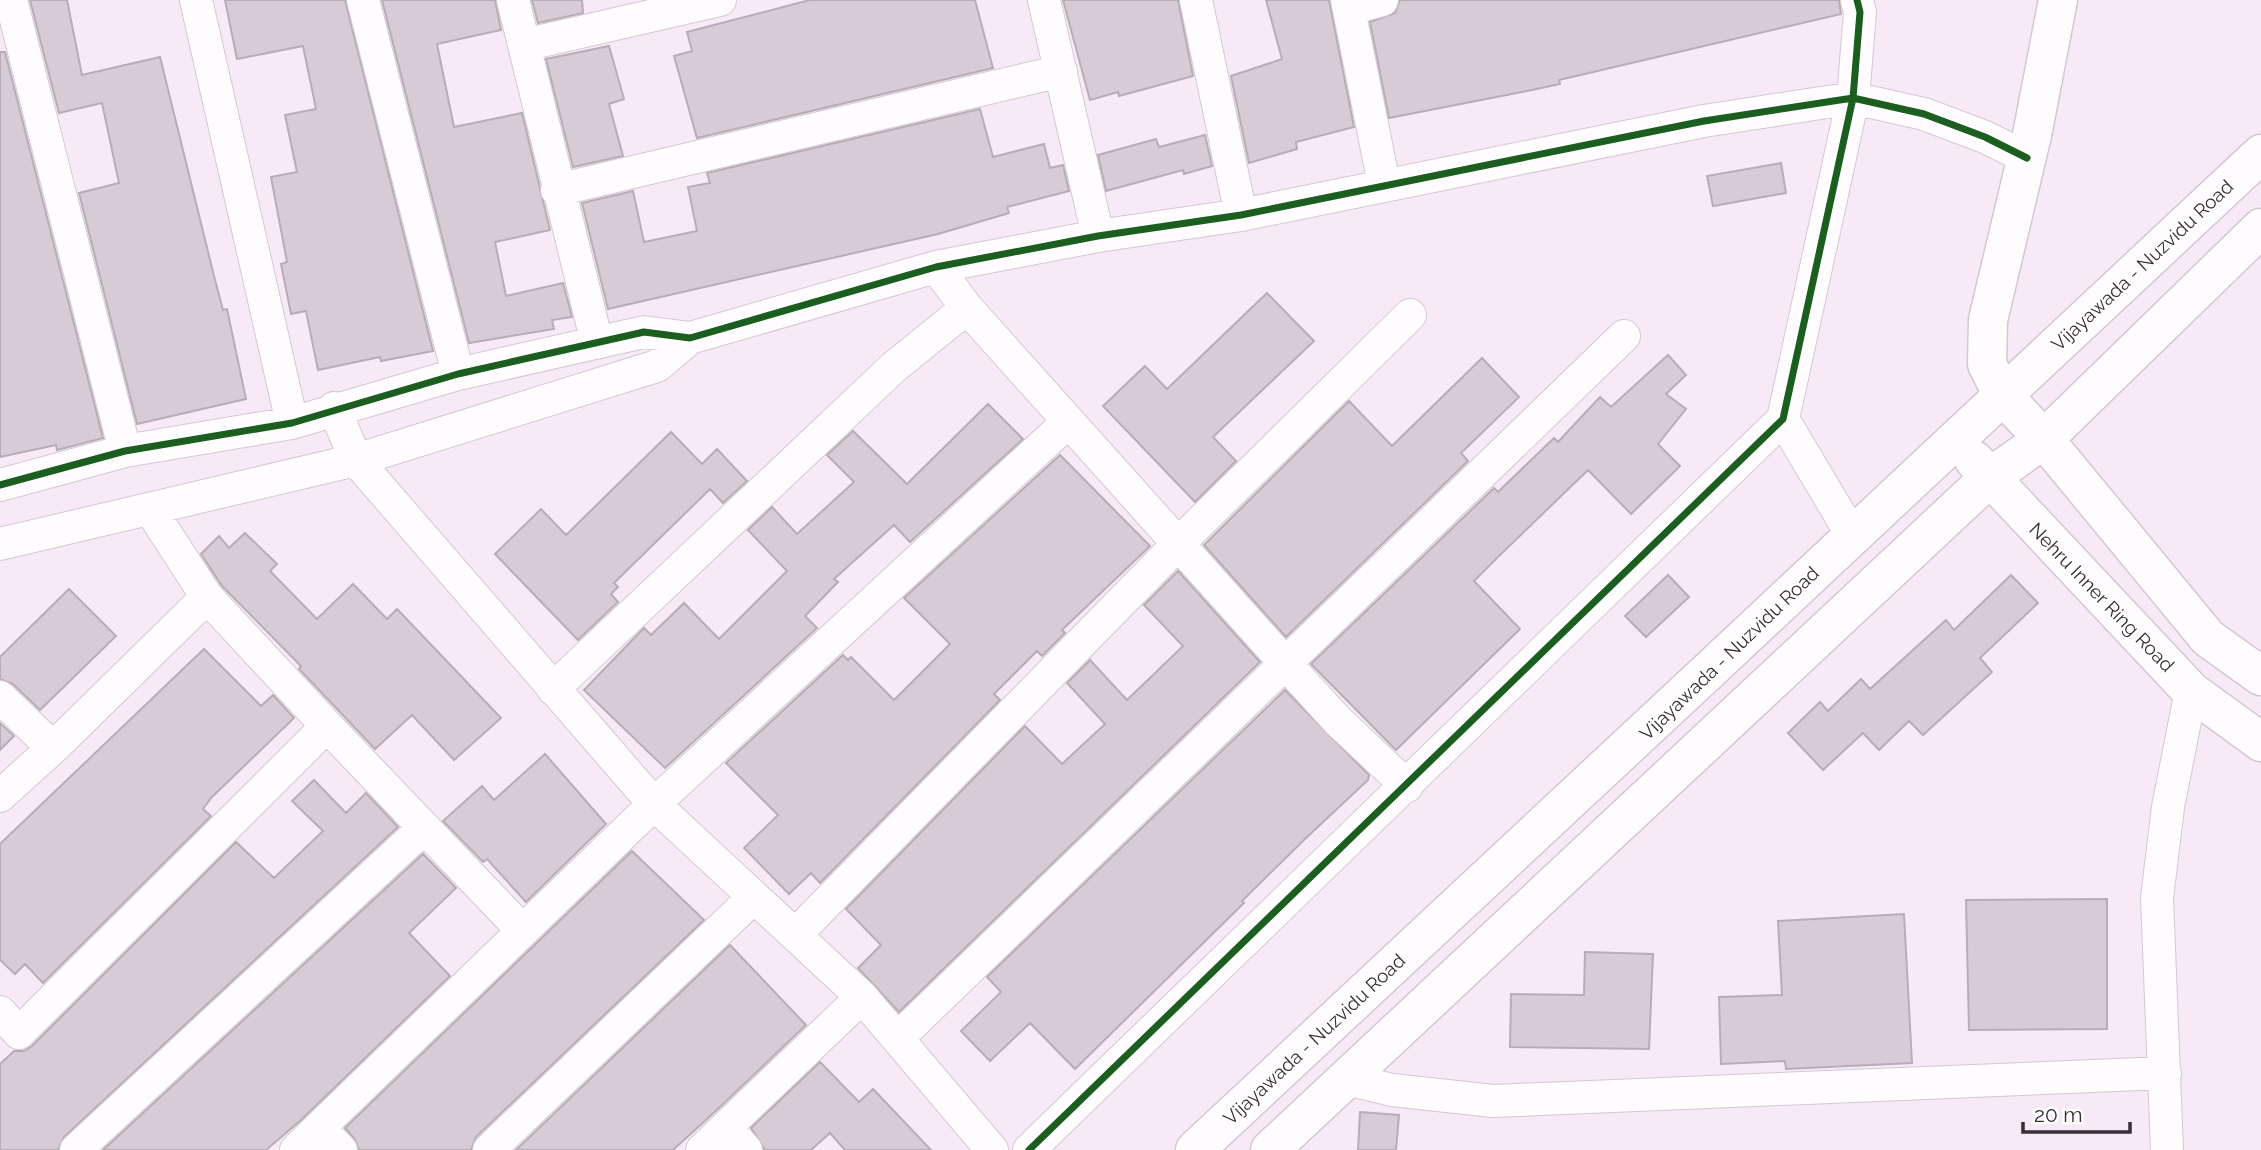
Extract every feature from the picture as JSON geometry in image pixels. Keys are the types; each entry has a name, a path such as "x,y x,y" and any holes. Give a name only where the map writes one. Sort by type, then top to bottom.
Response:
{"main road":[{"path":"2058,0 2027,158 1988,320 1995,380 2208,638 2261,676"},
{"name":"Vijayawada - Nuzvidu Road","path":"1195,1150 1697,684 1956,438 1995,380 2261,154"},
{"path":"1270,1150 1989,478 2044,439 2261,228"},
{"name":"Nehru Inner Ring Road","path":"1956,438 1989,478 2191,691 2261,742"}],"street":[{"path":"11,0 125,451"},
{"path":"196,0 292,423"},
{"path":"363,0 458,374"},
{"path":"513,0 557,190 597,342"},
{"path":"524,45 720,0"},
{"path":"1044,0 1098,236"},
{"path":"1196,0 1241,215"},
{"path":"1382,0 1348,5 1384,184"},
{"path":"1028,1150 1406,786 1788,427 1853,98 1860,12 1857,0"},
{"path":"557,190 1061,71"},
{"path":"0,485 125,451 292,423 334,408 458,374 597,342 644,332 690,338 936,267 1098,236 1241,215 1691,124 1853,98 1924,114 1985,137 2027,158"},
{"path":"936,267 967,308 1286,664 1338,721 1406,786"},
{"path":"553,689 894,367 967,308"},
{"path":"795,935 1178,544 1410,316"},
{"path":"899,1037 1624,336"},
{"path":"0,544 356,460 657,366 690,338"},
{"path":"334,408 356,460 654,804 862,997 899,1037 992,1150"},
{"path":"296,1150 654,804 1068,422"},
{"path":"1788,427 1852,535"},
{"path":"150,509 207,597 522,930"},
{"path":"0,796 53,748 207,597"},
{"path":"2166,1150 2157,898 2168,807 2191,691"},
{"path":"0,697 53,748"},
{"path":"6,1032 327,726"},
{"path":"76,1150 424,828"},
{"path":"489,1150 754,897"},
{"path":"702,1150 736,1139 862,997"},
{"path":"1347,1079 1392,1090 1493,1101 2165,1073"},
{"path":"319,1128 341,1150"}],"building":[{"path":"30,0 67,0 82,75 160,57 223,310 227,309 246,399 137,424 79,193 119,183 102,103 59,113"},
{"path":"225,0 345,0 433,351 381,361 380,357 318,370 306,311 291,314 281,264 287,262 271,177 297,172 285,115 316,109 303,46 237,59"},
{"path":"382,0 495,0 501,30 437,44 454,127 522,113 550,230 495,242 506,296 563,283 572,317 552,320 554,329 469,343"},
{"path":"532,0 582,0 583,13 538,23"},
{"path":"810,0 975,0 993,68 697,138 674,56 692,51 687,32"},
{"path":"1063,0 1178,0 1193,76 1119,96 1118,92 1090,100"},
{"path":"1266,0 1329,0 1354,127 1296,142 1297,149 1249,163 1231,76 1282,59"},
{"path":"1400,0 1839,0 1841,14 1559,80 1560,84 1389,118 1370,22 1395,13"},
{"path":"609,46 624,99 609,104 623,156 573,167 546,59"},
{"path":"0,52 5,52 103,438 57,450 56,445 0,457"},
{"path":"980,109 993,157 1044,144 1050,168 1063,165 1069,191 1007,207 1009,213 938,234 608,309 582,203 633,191 644,242 697,231 688,187 710,183 707,173"},
{"path":"1205,135 1212,166 1184,174 1183,170 1106,191 1098,155 1156,139 1159,147"},
{"path":"1781,163 1786,193 1713,206 1707,176"},
{"path":"1267,293 1314,341 1213,437 1236,461 1195,502 1103,406 1145,366 1167,389"},
{"path":"1668,355 1686,375 1666,394 1686,409 1658,444 1680,466 1631,514 1588,470 1474,581 1520,629 1396,750 1311,664 1494,488 1498,492 1554,438 1558,442 1600,397 1611,407"},
{"path":"1482,358 1519,397 1461,453 1468,461 1286,637 1204,545 1349,401 1392,446"},
{"path":"988,404 1023,439 910,542 894,525 834,579 838,582 805,616 817,628 665,768 584,690 644,628 651,635 684,603 719,639 787,571 748,530 772,507 797,534 854,482 827,455 853,431 907,484"},
{"path":"671,432 702,464 717,449 747,481 723,503 710,489 614,583 618,587 611,594 618,602 578,640 495,554 541,509 566,535"},
{"path":"1060,455 1150,546 1062,630 1065,633 1042,656 1037,651 994,694 1000,700 820,883 811,873 789,894 744,848 778,815 726,763 843,655 848,660 851,657 894,700 950,644 904,598"},
{"path":"245,533 277,564 270,571 317,619 353,584 387,619 397,609 501,718 454,760 412,715 375,749 299,669 301,666 222,586 201,554 219,536 229,548"},
{"path":"1178,571 1260,662 899,1012 858,968 881,945 846,909 1025,726 1062,764 1105,724 1067,683 1090,660 1127,700 1183,646 1144,605"},
{"path":"1668,575 1689,597 1646,637 1625,616"},
{"path":"2011,575 2038,603 1980,658 1992,672 1923,735 1909,721 1879,750 1863,733 1823,770 1788,733 1820,702 1828,711 1861,679 1870,689 1946,620 1954,630"},
{"path":"69,589 116,636 40,710 13,684 0,679 0,657"},
{"path":"204,649 261,706 273,695 294,718 211,798 203,809 211,816 43,983 25,964 15,974 0,960 0,844"},
{"path":"1285,690 1369,775 1368,780 1242,901 1244,903 1075,1069 1030,1023 990,1061 961,1031 1001,992 987,977"},
{"path":"0,723 14,736 0,750"},
{"path":"545,754 606,824 526,902 487,859 483,862 443,821 482,786 494,800"},
{"path":"314,780 346,813 366,793 398,827 64,1137 58,1150 0,1150 0,1064 14,1051 24,1051 32,1046 236,842 274,878 323,831 292,801"},
{"path":"632,851 704,920 476,1137 471,1150 359,1150 354,1138 345,1128"},
{"path":"423,854 456,888 409,933 450,976 301,1120 266,1150 103,1150"},
{"path":"2107,899 2107,1029 1969,1030 1966,900"},
{"path":"1904,914 1912,1063 1786,1069 1785,1061 1721,1064 1719,997 1782,995 1778,921"},
{"path":"730,945 806,1025 673,1150 516,1150"},
{"path":"1585,952 1653,954 1649,1049 1510,1047 1511,994 1584,995"},
{"path":"820,1062 859,1102 873,1089 931,1150 845,1150 830,1133 811,1150 765,1150 751,1128"},
{"path":"1360,1112 1399,1115 1396,1150 1358,1150"}],"cycle path":[{"path":"1029,1150 1783,419 1853,98 1860,12 1857,0"},
{"path":"0,485 125,451 292,423 458,374 644,332 690,338 936,267 1098,236 1241,215 1704,121 1853,98 1924,114 1985,137 2027,158"}]}
